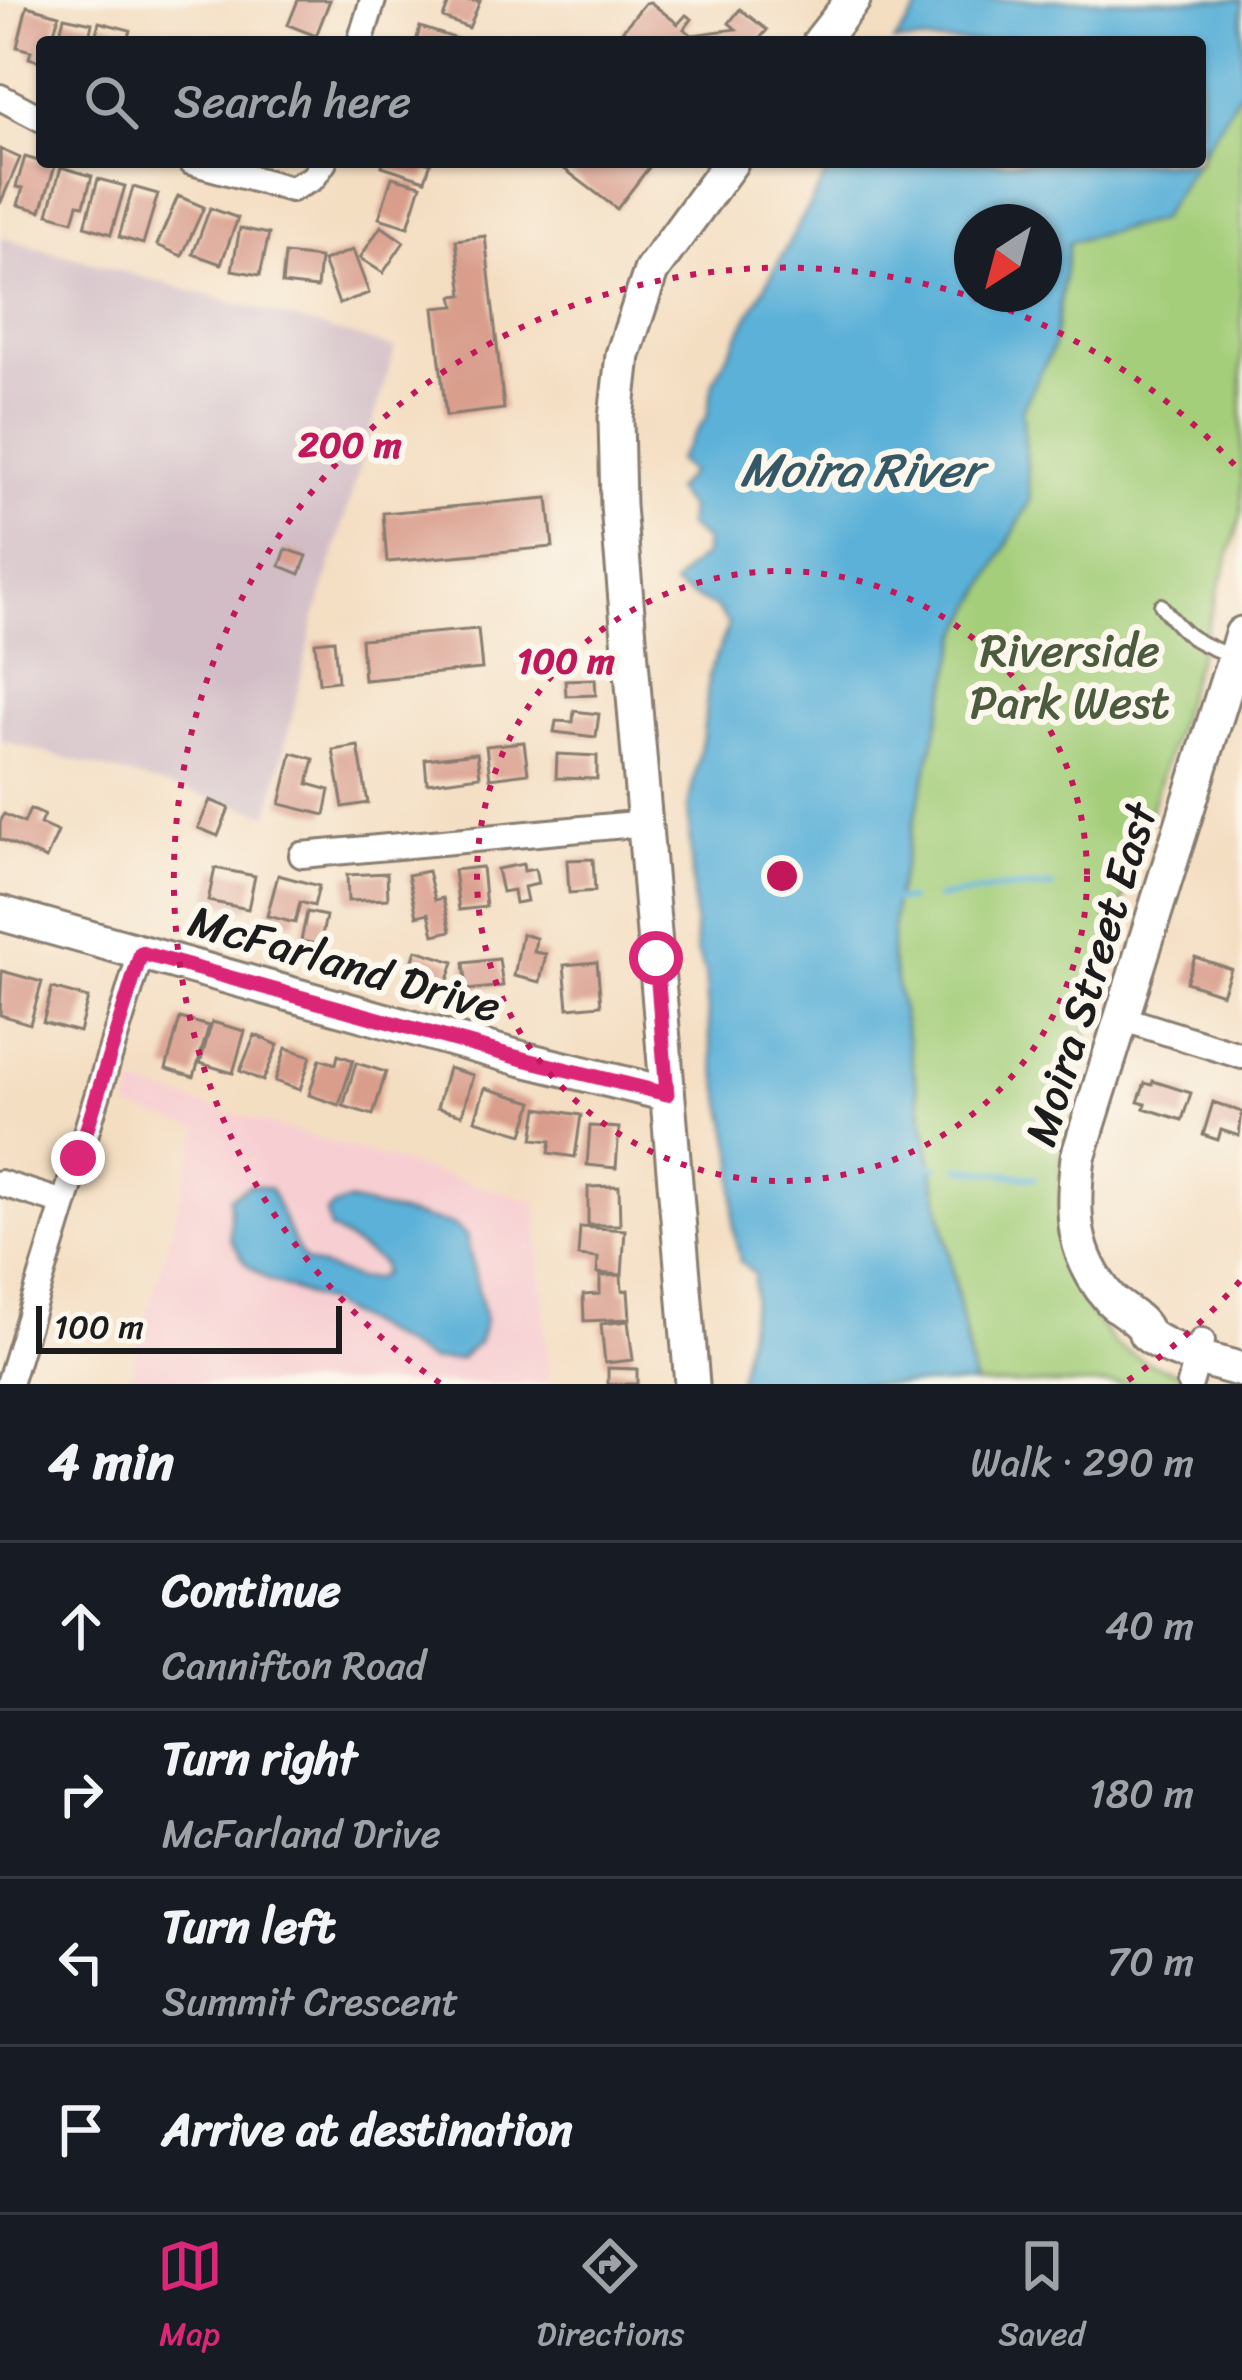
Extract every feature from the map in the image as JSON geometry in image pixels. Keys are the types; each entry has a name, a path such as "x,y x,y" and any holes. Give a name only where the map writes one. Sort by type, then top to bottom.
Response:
{"street":[{"path":"363,36 373,0"},
{"path":"825,36 853,0"},
{"path":"0,97 36,116"},
{"path":"213,168 291,189 314,178 321,168"},
{"path":"692,1384 618,506 616,418 623,355 650,271 727,168"},
{"name":"Moira Street East","path":"1197,1360 1154,1323 1141,1324 1114,1303 1089,1270 1076,1233 1073,1195 1078,1157 1238,645"},
{"path":"302,855 646,823"},
{"name":"McFarland Drive","path":"0,914 523,1059 667,1094"},
{"path":"9,1384 141,953"},
{"path":"1121,1018 1242,1056"},
{"path":"0,1183 64,1203"},
{"path":"1197,1360 1242,1354"},
{"path":"1197,1360 1242,1370"}],"lane":[{"path":"1161,605 1182,633 1199,644 1238,645"}],"shaded area":[{"path":"0,237 395,348 314,622 269,814 0,740"},
{"path":"135,1085 536,1202 549,1384 127,1384 200,1129 128,1108"}],"green space":[{"name":"Riverside Park West","path":"1242,88 1242,514 1096,987 1060,1164 1059,1216 1075,1278 1092,1314 1114,1344 1146,1362 1213,1384 975,1384 891,955 895,900 960,634 1030,501 1022,409 1053,348 1069,242 1159,220 1192,168 1206,168 1206,145"}],"water":[{"path":"925,0 1242,0 1242,88 1206,145 1206,36 898,36"},
{"name":"Moira River","path":"830,168 1192,168 1159,220 1069,242 1062,288 1062,204 954,204 954,312 1058,312 1053,348 1022,409 1030,501 960,634 895,900 891,955 974,1384 738,1384 754,1274 740,1261 733,1227 735,1160 710,1041 705,973 696,949 688,807 703,736 709,674 729,625 717,609 673,586 705,555 705,540 687,526 689,509 674,490 690,473 677,460 707,416 713,382"},
{"path":"250,1185 270,1188 305,1261 358,1279 376,1279 383,1273 382,1263 330,1229 326,1213 335,1206 348,1201 454,1225 466,1235 485,1321 478,1343 459,1359 431,1361 325,1302 268,1280 245,1263 230,1237 230,1197"}],"building":[{"path":"298,0 330,0 316,36 288,25"},
{"path":"450,0 480,1 469,28 443,18"},
{"path":"645,3 678,24 686,15 692,19 684,29 692,35 736,29 729,23 740,9 767,30 762,36 628,36 622,31"},
{"path":"27,6 59,15 53,36 36,36 36,60 29,58 31,51 17,47"},
{"path":"64,17 92,23 89,36 59,36"},
{"path":"99,22 130,30 128,36 96,36"},
{"path":"420,27 448,36 418,36"},
{"path":"0,149 20,158 0,204"},
{"path":"25,157 36,160 36,168 54,168 41,211 18,205 23,188 16,187"},
{"path":"61,168 92,176 84,205 78,204 73,221 48,214"},
{"path":"388,168 429,168 425,180"},
{"path":"563,168 648,168 617,209"},
{"path":"392,177 421,185 408,227 379,218"},
{"path":"98,179 125,186 111,234 85,226"},
{"path":"133,187 158,194 143,244 119,237"},
{"path":"178,196 204,207 182,256 157,245"},
{"path":"210,208 238,218 221,264 193,254"},
{"path":"381,226 404,242 383,273 360,258"},
{"path":"240,228 269,234 260,275 232,270"},
{"path":"485,236 504,409 446,416 434,308 455,306 453,296 463,295 456,240"},
{"path":"353,250 369,293 339,304 323,261"},
{"path":"285,254 320,258 317,288 282,284"},
{"path":"548,498 553,547 387,562 383,513"},
{"path":"286,549 307,556 300,574 280,566"},
{"path":"478,629 482,669 364,680 361,639"},
{"path":"334,640 338,681 319,683 315,642"},
{"path":"595,679 596,695 566,696 565,680"},
{"path":"574,711 599,714 596,737 554,732 556,721 573,722"},
{"path":"524,742 528,773 490,778 486,746"},
{"path":"358,746 368,803 343,807 333,750"},
{"path":"292,753 314,759 308,784 330,790 325,815 280,804"},
{"path":"477,753 480,776 427,783 425,759"},
{"path":"557,754 597,756 597,779 556,778"},
{"path":"210,800 229,808 218,836 198,828"},
{"path":"30,809 44,815 40,824 58,832 46,859 0,839 4,814 24,823"},
{"path":"593,859 595,891 569,893 567,860"},
{"path":"523,864 524,871 535,869 538,884 524,887 527,901 515,903 513,890 502,892 497,869"},
{"path":"482,867 486,907 459,910 454,870"},
{"path":"215,868 255,876 248,909 208,901"},
{"path":"428,871 435,900 443,898 451,931 434,935 429,913 417,916 408,875"},
{"path":"387,873 388,899 348,901 347,875"},
{"path":"278,875 319,886 314,906 300,902 295,923 267,916"},
{"path":"307,912 326,916 320,945 301,941"},
{"path":"522,934 536,938 534,952 546,954 540,982 514,976"},
{"path":"416,950 454,962 446,986 409,974"},
{"path":"1195,957 1231,969 1222,994 1186,982"},
{"path":"499,959 503,986 467,990 464,963"},
{"path":"597,962 601,1005 568,1008 564,965"},
{"path":"2,971 42,982 30,1024 0,1015"},
{"path":"52,988 88,998 79,1032 43,1022"},
{"path":"180,1018 209,1026 194,1077 166,1069"},
{"path":"212,1022 245,1031 233,1073 200,1063"},
{"path":"255,1035 278,1045 263,1081 240,1071"},
{"path":"286,1048 311,1056 300,1090 275,1081"},
{"path":"338,1055 353,1060 339,1105 309,1095 320,1059 336,1064"},
{"path":"356,1063 386,1072 373,1115 343,1106"},
{"path":"448,1068 473,1075 462,1115 437,1108"},
{"path":"1153,1081 1191,1093 1182,1120 1138,1102 1145,1083 1152,1085"},
{"path":"485,1088 533,1102 523,1134 475,1120"},
{"path":"1213,1102 1242,1112 1239,1136 1221,1130 1218,1140 1203,1135"},
{"path":"538,1108 581,1115 575,1157 549,1153 551,1141 533,1139"},
{"path":"590,1126 619,1128 616,1168 587,1165"},
{"path":"619,1186 620,1225 588,1225 588,1187"},
{"path":"580,1227 625,1230 622,1275 597,1273 598,1258 578,1256"},
{"path":"621,1275 622,1291 628,1290 630,1319 584,1321 583,1295 600,1294 600,1276"},
{"path":"628,1321 633,1360 605,1363 601,1324"},
{"path":"608,1368 637,1369 637,1384 608,1384"}],"waterway":[{"path":"937,898 1052,887"},
{"path":"895,900 909,900"},
{"path":"931,1166 937,1167"},
{"path":"959,1168 1035,1178"}],"route":[{"path":"78,1158 141,953 667,1094 656,958"}]}
